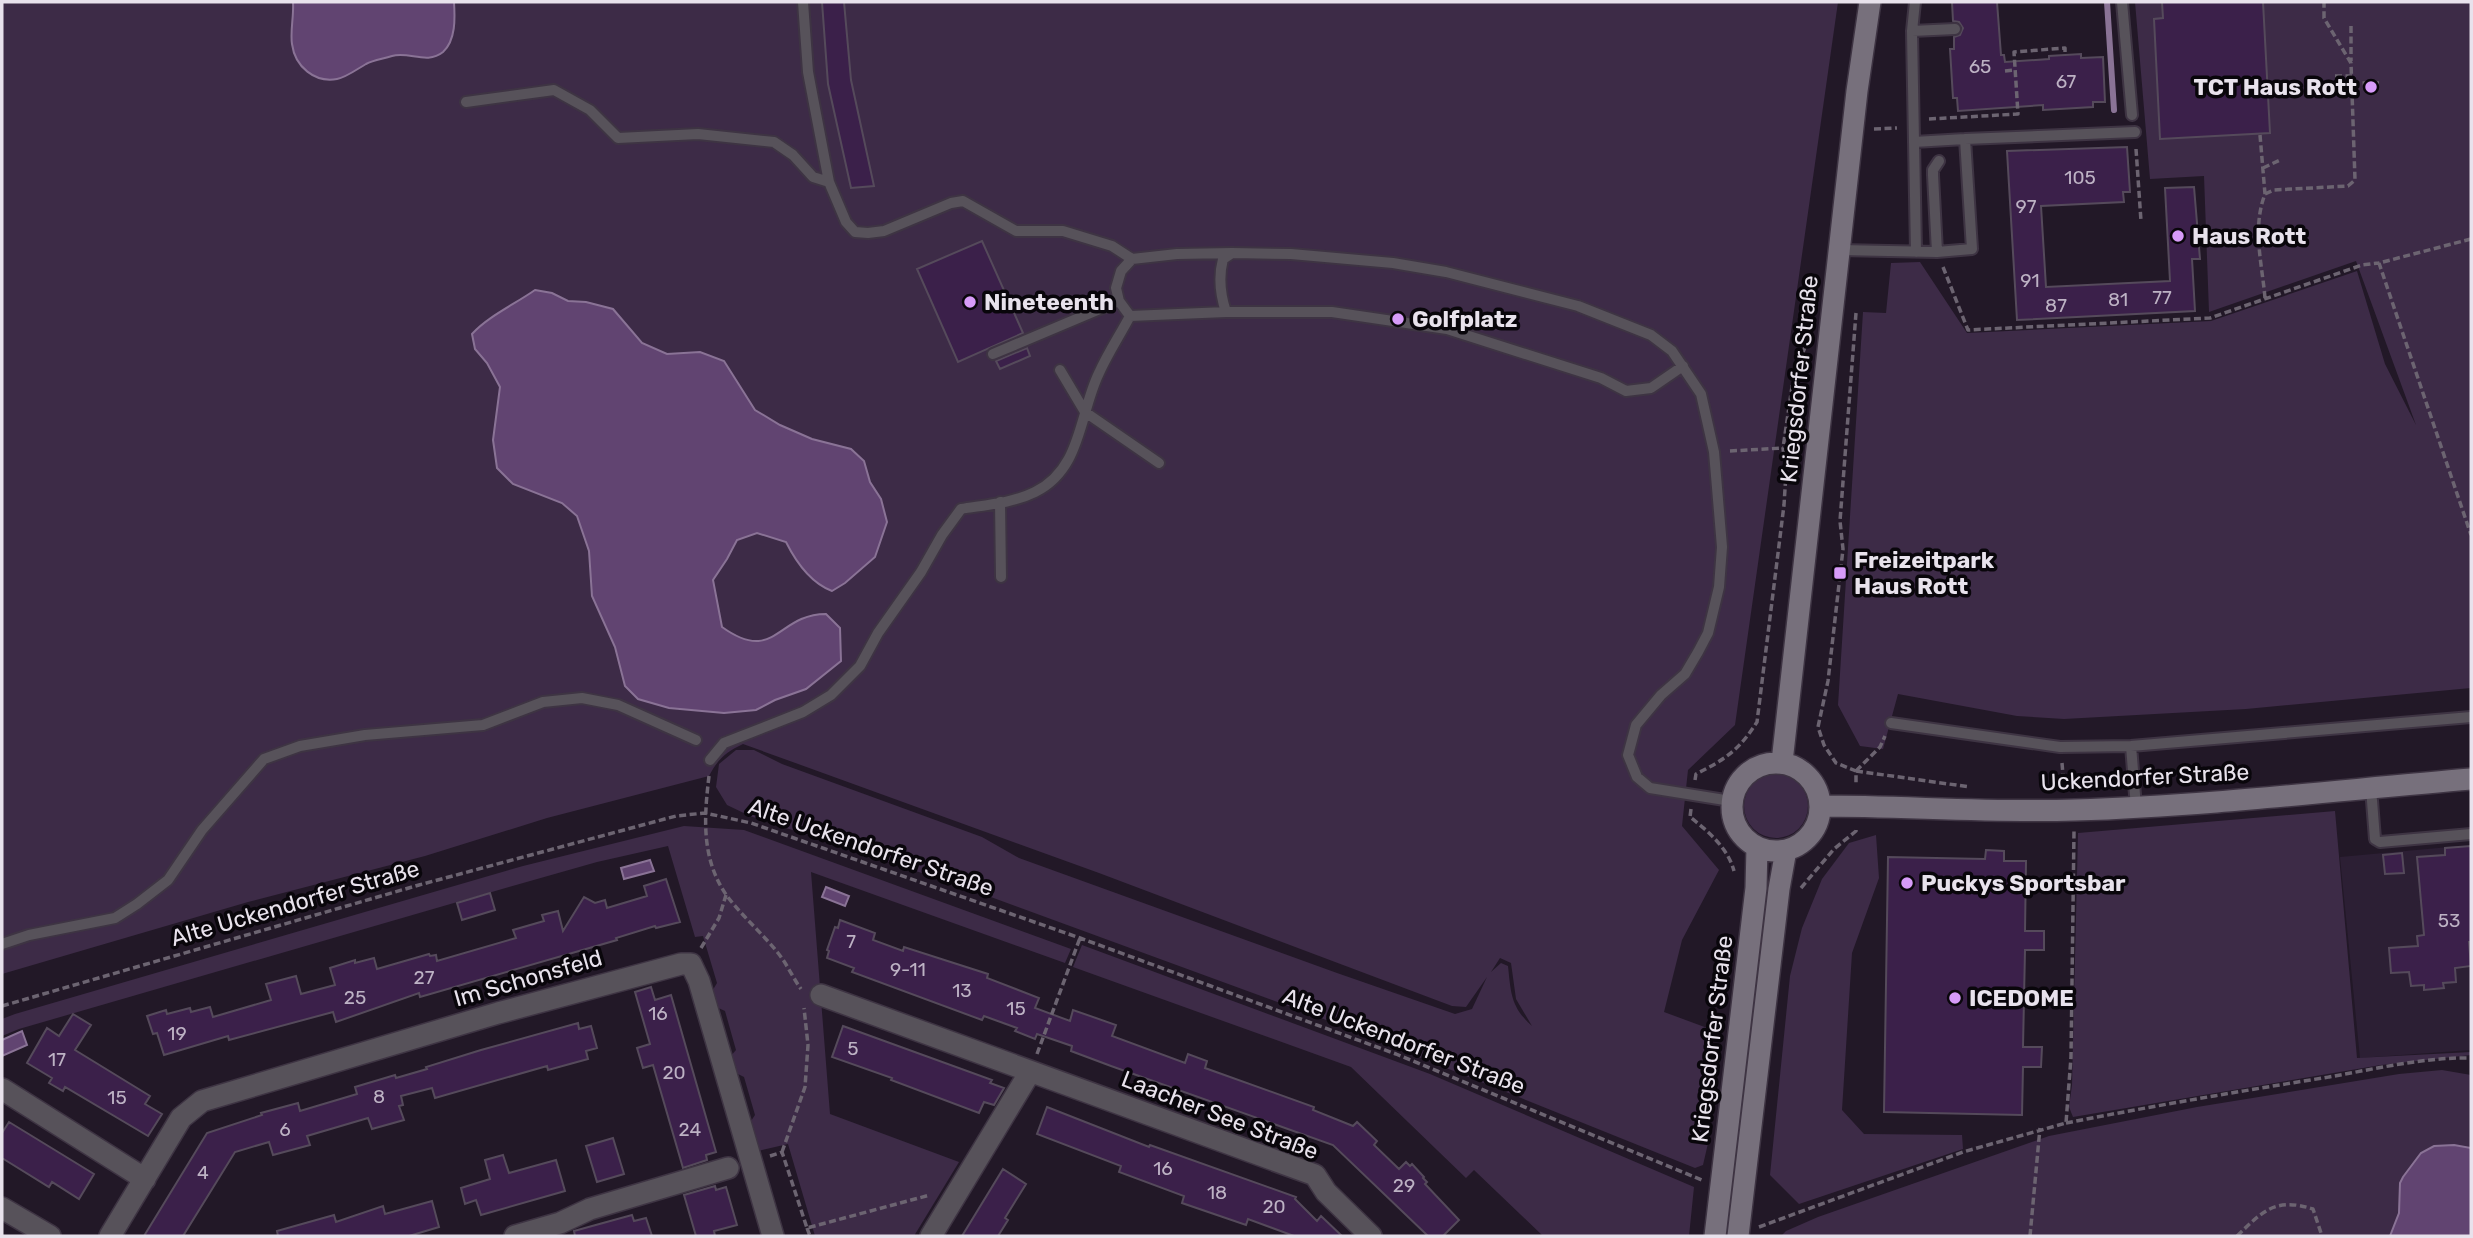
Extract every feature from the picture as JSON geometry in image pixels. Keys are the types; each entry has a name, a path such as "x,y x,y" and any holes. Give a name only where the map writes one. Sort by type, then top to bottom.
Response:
{"main road":[{"name":"Kriegsdorfer Straße","path":"1782,762 1857,91 1870,2"},
{"path":"1782,762 1797,767 1810,777 1818,790 1821,806 1819,821 1811,834 1800,844 1786,850 1771,851 1757,847 1745,839 1732,815 1731,801 1737,784 1749,771 1764,763 1782,762"},
{"name":"Uckendorfer Straße","path":"1821,806 1972,811 2076,810 2471,779"},
{"name":"Kriegsdorfer Straße","path":"1715,1236 1756,888 1757,847"},
{"path":"1738,1231 1786,850"}],"street":[{"path":"691,964 699,981 773,1236"},
{"name":"Im Schonsfeld","path":"113,1235 181,1118 202,1101 511,1009 667,966 691,964"},
{"name":"Laacher See Straße","path":"821,995 1315,1175 1326,1192 1371,1236"},
{"path":"931,1236 1030,1072"},
{"path":"2,1089 145,1180"},
{"path":"515,1236 568,1230 590,1209 728,1168"},
{"path":"2,1208 50,1236"}],"lane":[{"path":"803,2 808,72 829,182 846,222 855,232 884,231 951,203 963,201 1016,231 1063,231 1112,246 1132,259 1177,254 1259,252 1393,263 1481,279 1578,306 1651,335 1672,351 1701,394 1714,452 1722,547 1719,587 1708,633 1685,674 1661,695 1636,725 1628,755 1637,778 1650,788 1731,801"},
{"path":"1915,2 1912,31 1916,252"},
{"path":"2122,2 2132,115"},
{"path":"1912,31 1955,29"},
{"path":"466,102 554,90 590,110 618,138 698,134 774,142 793,155 813,177 829,182"},
{"path":"1914,142 2134,132"},
{"path":"1840,250 1937,252 1972,249 1965,139"},
{"path":"1937,252 1933,170 1939,161"},
{"path":"1226,312 1220,294 1220,270 1223,259 1232,253"},
{"path":"1130,316 1119,301 1116,288 1121,271 1132,259"},
{"path":"993,354 1119,301"},
{"path":"1130,316 1332,312 1447,329 1601,378 1626,391 1651,388 1683,366"},
{"path":"710,760 724,743 803,712 831,695 860,666 878,633 961,509 1035,492 1053,480 1074,452 1098,374 1130,316"},
{"path":"1060,370 1085,412 1159,463"},
{"path":"1000,502 1001,577"},
{"path":"2,944 29,934 115,918 137,904 168,880 202,830 264,760 300,746 366,735 483,725 543,702 582,698 618,705 696,740"},
{"path":"1891,723 2060,747 2131,746 2471,717"},
{"path":"2131,746 2136,807"},
{"path":"2371,788 2375,839 2380,842 2471,834"}],"path":[{"path":"2324,2 2324,18 2351,64"},
{"path":"2265,194 2274,190 2341,187 2354,183 2356,164 2351,26"},
{"path":"1872,129 2018,114 2014,52 2065,48 2065,55"},
{"path":"2005,71 2015,70"},
{"path":"2335,76 2352,76"},
{"path":"2352,83 2379,83"},
{"path":"2134,132 2141,220"},
{"path":"2260,135 2265,194 2259,210 2257,233 2265,298"},
{"path":"2263,168 2280,160"},
{"path":"1937,252 1968,330 2210,318 2362,265 2471,239"},
{"path":"2379,263 2471,535"},
{"path":"1856,306 1840,521 1843,550 1828,681 1818,727 1824,745 1836,763 1856,771 1971,787"},
{"path":"1695,781 1696,774 1720,762 1744,744 1757,722 1783,505 1786,473 1783,448 1793,380 1808,338"},
{"path":"1714,452 1783,448"},
{"path":"1757,722 1768,723"},
{"path":"1856,789 1856,771 1880,747 1891,723"},
{"path":"1811,726 1818,727"},
{"path":"2060,747 2063,775 2070,785 2070,790 2077,791 2071,1057 2066,1123"},
{"path":"710,760 705,813 706,845 726,895 781,957 800,989 807,1030 808,1061 805,1087 782,1152 810,1236"},
{"path":"1691,811 1690,817 1711,834 1731,861 1734,874"},
{"name":"Alte Uckendorfer Straße","path":"2,1006 419,885 676,816 705,813 751,823 1080,938 1395,1054 1706,1181"},
{"path":"691,964 719,918 726,895"},
{"path":"1030,1072 1080,938"},
{"path":"800,989 821,995"},
{"path":"1738,1231 1756,1228 1963,1152 2040,1128 2183,1100 2397,1066 2471,1058"},
{"path":"2030,1236 2040,1128"},
{"path":"751,1161 782,1152"},
{"path":"807,1228 941,1192 954,1200"},
{"path":"2237,1236 2260,1214 2274,1205 2283,1204 2313,1209 2322,1236"}],"shaded area":[{"path":"2,2 1838,2 1735,725 1688,770 1682,826 1719,870 1682,940 1664,1012 1710,1029 1702,1112 1709,1139 1703,1165 1695,1168 1329,1021 961,886 750,816 727,805 716,787 719,764 736,750 754,750 782,764 982,837 1019,858 1455,1014 1472,1009 1487,977 1466,1007 1452,1006 1099,873 743,744 723,757 709,776 547,818 425,856 248,902 2,974","holes":["1500,958 1511,963 1516,999 1532,1026 1520,1013 1513,999 1508,966 1501,963 1491,972"]},
{"path":"293,2 454,2 454,29 447,47 437,56 392,56 369,63 341,78 329,80 307,72 297,60 292,39"},
{"path":"2135,2 2471,2 2471,688 2246,709 2064,719 2017,716 1898,694 1883,749 1860,746 1838,705 1863,312 1886,313 1891,263 1920,262 1967,333 2211,321 2357,271 2385,364 2416,425 2356,261 2209,312 2204,176 2150,179"},
{"path":"535,290 552,293 568,301 586,302 613,309 642,343 667,354 700,352 724,361 755,410 812,439 851,449 864,461 870,482 881,499 887,522 875,557 845,583 832,591 824,587 805,571 786,542 757,533 737,540 713,580 722,627 740,637 754,641 765,640 797,621 826,614 840,628 841,661 806,689 756,710 724,713 669,708 638,699 625,686 615,647 592,596 589,551 577,516 562,503 513,484 497,468 493,440 500,387 487,363 475,349 472,334 493,316"},
{"path":"1770,774 1782,774 1799,783 1806,794 1806,818 1799,829 1782,838 1770,838 1758,833 1749,824 1744,812 1744,800 1749,788 1758,779"},
{"path":"2335,811 2357,1058 2471,1052 2471,1055 2381,1065 2073,1117 2069,1107 2072,1085 2078,833"},
{"path":"684,826 744,830 1071,949 1065,963 811,872 830,1114 959,1162 914,1236 815,1236 788,1144 758,1151 749,1124 755,1115 744,1077 734,1072 729,1058 736,1050 725,1011 714,1006 711,993 717,983 703,936 695,937 668,846 597,862 509,887 2,1036 2,1019 15,1014 523,866"},
{"path":"1876,835 1879,878 1852,953 1842,1110 1864,1134 1962,1135 1963,1149 1799,1204 1770,1175 1790,976 1802,928 1822,879 1849,843"},
{"path":"2471,845 2471,1050 2360,1058 2340,857"},
{"path":"650,860 654,871 624,879 621,868"},
{"path":"826,887 849,896 845,906 822,897"},
{"path":"1082,945 1430,1074 1694,1187 1689,1236 1543,1236 1474,1170 1466,1178 1351,1067 1073,967"},
{"path":"22,1031 27,1045 2,1056 2,1040"},
{"path":"2442,1070 2471,1075 2471,1148 2435,1146 2421,1153 2400,1183 2399,1213 2389,1236 1781,1236 1786,1231 1818,1217 2049,1136 2197,1107 2399,1074"},
{"path":"2434,1146 2471,1148 2471,1236 2390,1236 2399,1213 2400,1183 2403,1177 2421,1153"}],"building":[{"path":"822,2 844,2 851,80 874,186 851,188 828,84"},
{"path":"1952,2 1997,2 2001,55 2004,55 2005,62 2081,54 2081,58 2103,57 2105,102 2093,102 2093,107 2043,110 2043,105 1958,111 1957,98 1953,98 1950,49 1954,49 1954,37 1960,35 1963,28 1959,22 1953,21"},
{"path":"2162,2 2263,2 2270,133 2160,139 2154,19 2163,18"},
{"path":"2127,147 2130,192 2123,192 2124,202 2041,206 2046,287 2170,281 2165,188 2194,187 2200,259 2192,259 2195,311 2017,320 2007,151"},
{"name":"Nineteenth","path":"982,241 1023,333 958,362 917,269"},
{"path":"1027,348 1030,356 1000,369 996,361"},
{"path":"2471,846 2471,966 2455,968 2456,982 2443,983 2444,988 2424,990 2424,985 2411,986 2409,972 2391,973 2389,948 2418,946 2417,936 2424,935 2417,857 2445,855 2445,848"},
{"name":"ICEDOME","path":"1986,850 2004,851 2004,861 2026,861 2025,931 2044,931 2044,950 2025,950 2023,1047 2042,1047 2041,1067 2023,1067 2022,1115 1884,1112 1888,857 1985,859"},
{"path":"2402,853 2404,873 2385,874 2383,855"},
{"path":"666,879 680,922 656,928 655,926 616,938 617,940 420,997 419,993 336,1022 333,1012 229,1040 228,1036 164,1055 157,1033 153,1034 147,1016 166,1010 167,1014 190,1008 191,1012 210,1007 213,1017 271,1000 266,984 296,976 301,994 335,985 330,968 355,960 355,963 374,958 377,969 429,954 436,955 437,961 516,938 513,930 544,921 542,915 558,911 563,931 584,897 595,903 605,900 607,908 647,896 644,886"},
{"path":"490,893 495,910 462,920 457,903"},
{"path":"840,920 875,933 873,940 903,951 904,947 988,974 987,978 1039,998 1035,1008 1070,1021 1073,1010 1116,1025 1112,1036 1185,1063 1188,1054 1207,1061 1205,1068 1314,1107 1313,1110 1353,1126 1357,1122 1377,1141 1374,1145 1399,1169 1406,1162 1410,1166 1412,1164 1424,1177 1427,1182 1425,1184 1459,1220 1443,1236 1428,1236 1333,1145 1071,1051 1072,1046 1037,1034 1035,1039 1015,1031 1017,1028 984,1016 982,1020 852,972 854,968 827,958 827,950"},
{"path":"651,987 655,1000 671,995 716,1152 706,1155 707,1160 683,1168 653,1065 643,1068 637,1048 650,1044 635,992"},
{"path":"73,1014 91,1025 75,1050 150,1096 145,1104 162,1114 148,1136 65,1087 63,1091 49,1083 52,1078 27,1063 47,1028 59,1036"},
{"path":"578,1023 579,1029 591,1026 597,1048 586,1051 588,1059 548,1070 547,1066 435,1098 432,1088 401,1096 403,1105 399,1106 404,1120 372,1129 368,1118 307,1136 310,1145 273,1155 269,1142 235,1152 183,1236 144,1236 207,1133 298,1103 300,1111 357,1094 355,1087 395,1075 396,1078 481,1050"},
{"path":"843,1026 992,1080 990,1083 1004,1088 994,1105 984,1102 979,1113 891,1080 892,1078 832,1057"},
{"path":"1047,1107 1149,1147 1150,1145 1296,1197 1317,1221 1321,1216 1342,1236 1294,1236 1248,1219 1246,1225 1182,1203 1184,1196 1119,1172 1121,1166 1037,1134"},
{"path":"9,1122 94,1174 79,1199 52,1182 49,1187 2,1158 2,1133"},
{"path":"613,1138 624,1174 597,1182 586,1146"},
{"path":"503,1155 509,1173 556,1160 565,1191 481,1215 476,1200 465,1204 461,1188 490,1179 485,1160"},
{"path":"1003,1169 1026,1184 1005,1218 1008,1220 998,1236 962,1236"},
{"path":"715,1186 716,1190 726,1187 737,1225 714,1231 715,1236 696,1236 684,1195"},
{"path":"432,1201 439,1227 409,1236 278,1236 277,1231 334,1215 336,1222 383,1206 385,1214"},
{"path":"632,1215 634,1221 646,1218 652,1236 575,1236 574,1231"}],"waterway":[{"path":"2107,2 2114,110"}],"place":[{"name":"TCT Haus Rott","path":"2371,87"},
{"name":"Haus Rott","path":"2178,236"},
{"name":"Nineteenth","path":"970,302"},
{"name":"Golfplatz","path":"1398,319"},
{"name":"Freizeitpark Haus Rott","path":"1840,573"},
{"name":"Puckys Sportsbar","path":"1907,883"},
{"name":"ICEDOME","path":"1955,998"}]}
